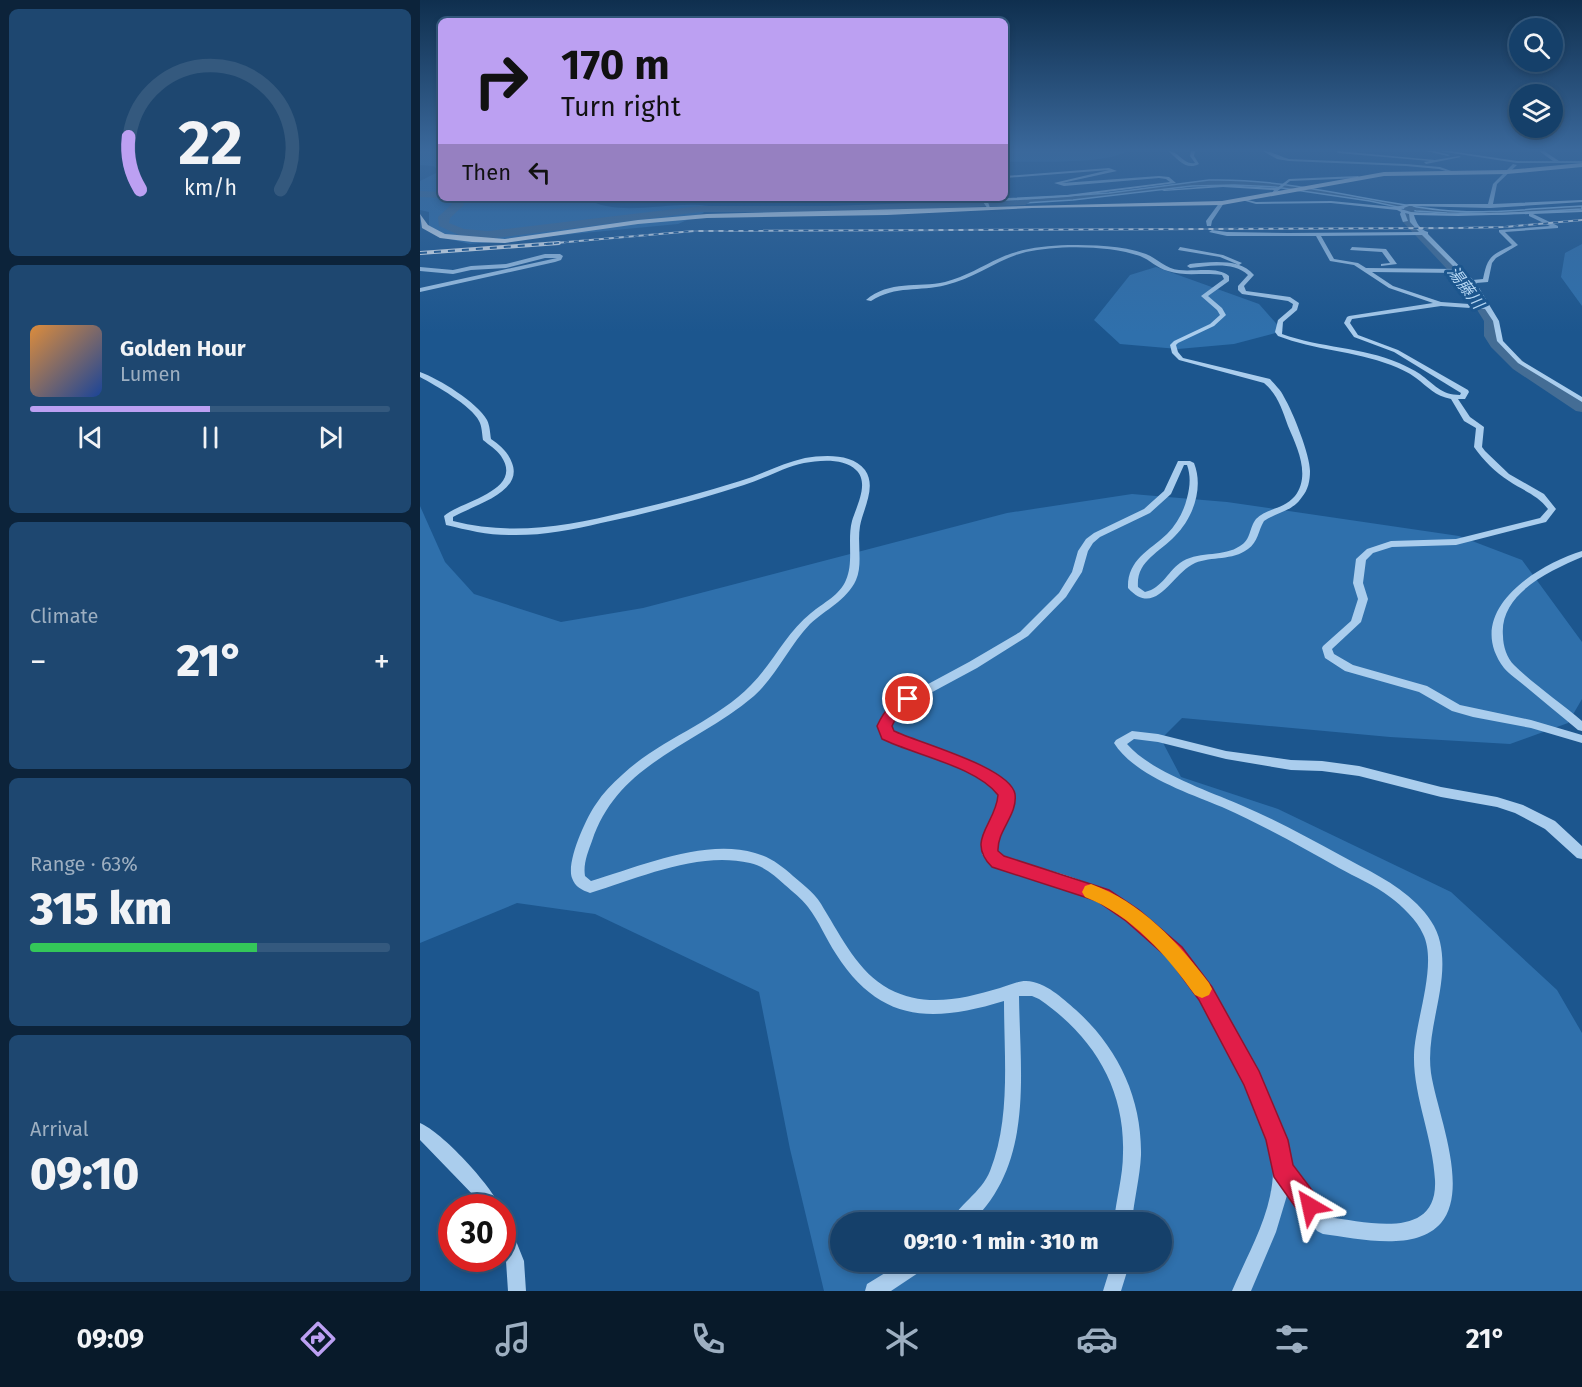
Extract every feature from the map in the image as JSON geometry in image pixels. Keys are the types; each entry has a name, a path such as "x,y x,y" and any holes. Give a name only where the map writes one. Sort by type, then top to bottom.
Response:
{"main road":[{"path":"420,216 425,226 442,236 486,241 531,238 638,222 707,216 906,211"}],"street":[{"path":"1209,225 1209,221 1218,211"},
{"path":"1405,211 1402,214 1405,221"},
{"path":"1408,211 1413,222 1456,271 1472,282 1482,307 1496,321 1500,341 1520,362 1582,400"},
{"path":"1422,211 1478,216 1578,211"},
{"path":"1472,282 1486,281 1487,268 1494,256 1515,245 1501,231 1556,227 1528,214"},
{"path":"1212,232 1318,236 1422,233"},
{"path":"1342,235 1361,266 1391,287 1441,304"},
{"path":"1318,236 1332,260 1361,266 1456,271"},
{"path":"869,300 883,292 895,289 945,284 1000,259 1025,251 1049,247 1092,248 1140,255 1166,268 1178,271 1217,273 1228,278 1204,296 1223,312 1221,318 1176,342 1173,349 1181,359 1258,377 1278,389 1305,455 1305,477 1296,500 1288,507 1262,518 1247,546 1233,553 1192,561 1177,570 1161,591 1143,596 1133,588 1132,582 1136,568 1143,557 1173,534 1191,502 1196,481 1193,468 1191,463 1181,463 1168,492 1147,511 1089,541 1083,551 1077,572 1063,595 1032,627 973,665 908,699 890,714 884,726 888,735 979,770 998,783 1007,794 1005,808 989,839 989,854 998,862 1102,896 1133,915 1175,953 1206,993 1252,1078 1277,1140 1282,1169 1276,1206 1241,1291"},
{"path":"1180,249 1221,256 1257,271 1258,277 1245,282"},
{"path":"1352,249 1384,250 1394,264 1361,266"},
{"path":"420,270 453,272 471,268 506,266 545,256 560,256 559,259 553,261 420,290"},
{"path":"1166,268 1206,264 1233,266 1251,272 1240,290 1245,293 1290,299 1296,303 1295,309 1280,321 1278,332 1280,335 1322,349 1378,358 1410,371 1439,394 1454,398 1462,397 1465,392 1396,351 1356,336 1347,323 1349,318 1355,315 1441,304 1482,307"},
{"path":"420,374 437,382 479,414 484,424 487,440 496,445 509,462 510,472 502,489 448,516 449,523 480,531 500,534 575,527 670,504 747,481 807,459 841,459 857,467 866,480 865,493 855,528 855,563 846,587 802,627 769,675 745,698 675,741 631,773 601,807 577,866 577,877 582,884 590,887 656,867 716,854 749,857 779,871 802,891 817,908 835,942 861,974 880,992 917,1008 933,1009 963,1005 1011,993 1023,987 1051,998 1080,1024 1104,1052 1122,1084 1130,1112 1132,1156 1124,1212"},
{"path":"1454,398 1467,418 1480,427 1478,447 1486,459 1519,484 1544,496 1552,509 1543,520 1456,542 1391,544 1370,551 1361,559 1358,582 1363,599 1356,622 1327,648 1329,656 1349,668 1422,689 1456,708 1473,714 1531,724 1582,739"},
{"path":"1582,554 1547,569 1521,586 1507,600 1499,617 1496,638 1501,655 1508,666 1582,727"},
{"path":"1282,1169 1323,1225 1397,1233 1422,1226 1436,1215 1443,1193 1441,1147 1423,1074 1421,1049 1433,974 1434,942 1427,926 1414,909 1394,892 1253,816 1130,757 1120,743 1132,735 1158,738 1226,755 1291,765 1359,771 1441,792 1497,802 1519,809 1550,825 1582,854"},
{"path":"970,1212 982,1201 997,1175 1010,1124 1011,993"},
{"path":"420,1131 430,1137 482,1194"},
{"path":"515,1272 517,1291"},
{"path":"874,1291 905,1272"},
{"path":"1112,1291 1118,1272"}],"shaded area":[{"path":"426,211 705,211 678,224 470,244 445,238 429,226 429,212"},
{"path":"1420,211 1546,211 1502,214"},
{"path":"1582,244 1582,306 1561,277 1565,253"},
{"path":"1156,267 1259,304 1283,331 1234,344 1178,349 1120,344 1094,320 1130,275"},
{"path":"1132,494 1227,502 1459,536 1522,560 1582,642 1582,699 1568,723 1510,744 1390,737 1182,718 1161,739 1181,777 1278,809 1451,892 1557,990 1582,1033 1582,1291 824,1291 790,1149 759,992 595,914 517,903 420,943 420,506 445,562 474,594 561,622 643,608 1007,513"}],"waterway":[{"path":"451,211 444,217 443,224 459,231 488,235 682,211"},
{"name":"湯藤川","path":"1408,211 1406,214 1408,221 1466,282 1491,321 1491,336 1496,344 1519,366 1582,407"}],"railway":[{"path":"544,244 694,231 1458,228 1505,227 1582,220"},
{"path":"420,253 559,243"}],"slow traffic":[{"path":"1091,892 1133,915 1175,953 1202,989"}],"route":[{"path":"908,699 890,714 884,726 888,735 979,770 998,783 1007,794 1005,808 989,839 989,854 998,862 1073,884 1102,896 1133,915 1175,953 1206,993 1252,1078 1277,1140 1282,1169 1310,1206"}]}
